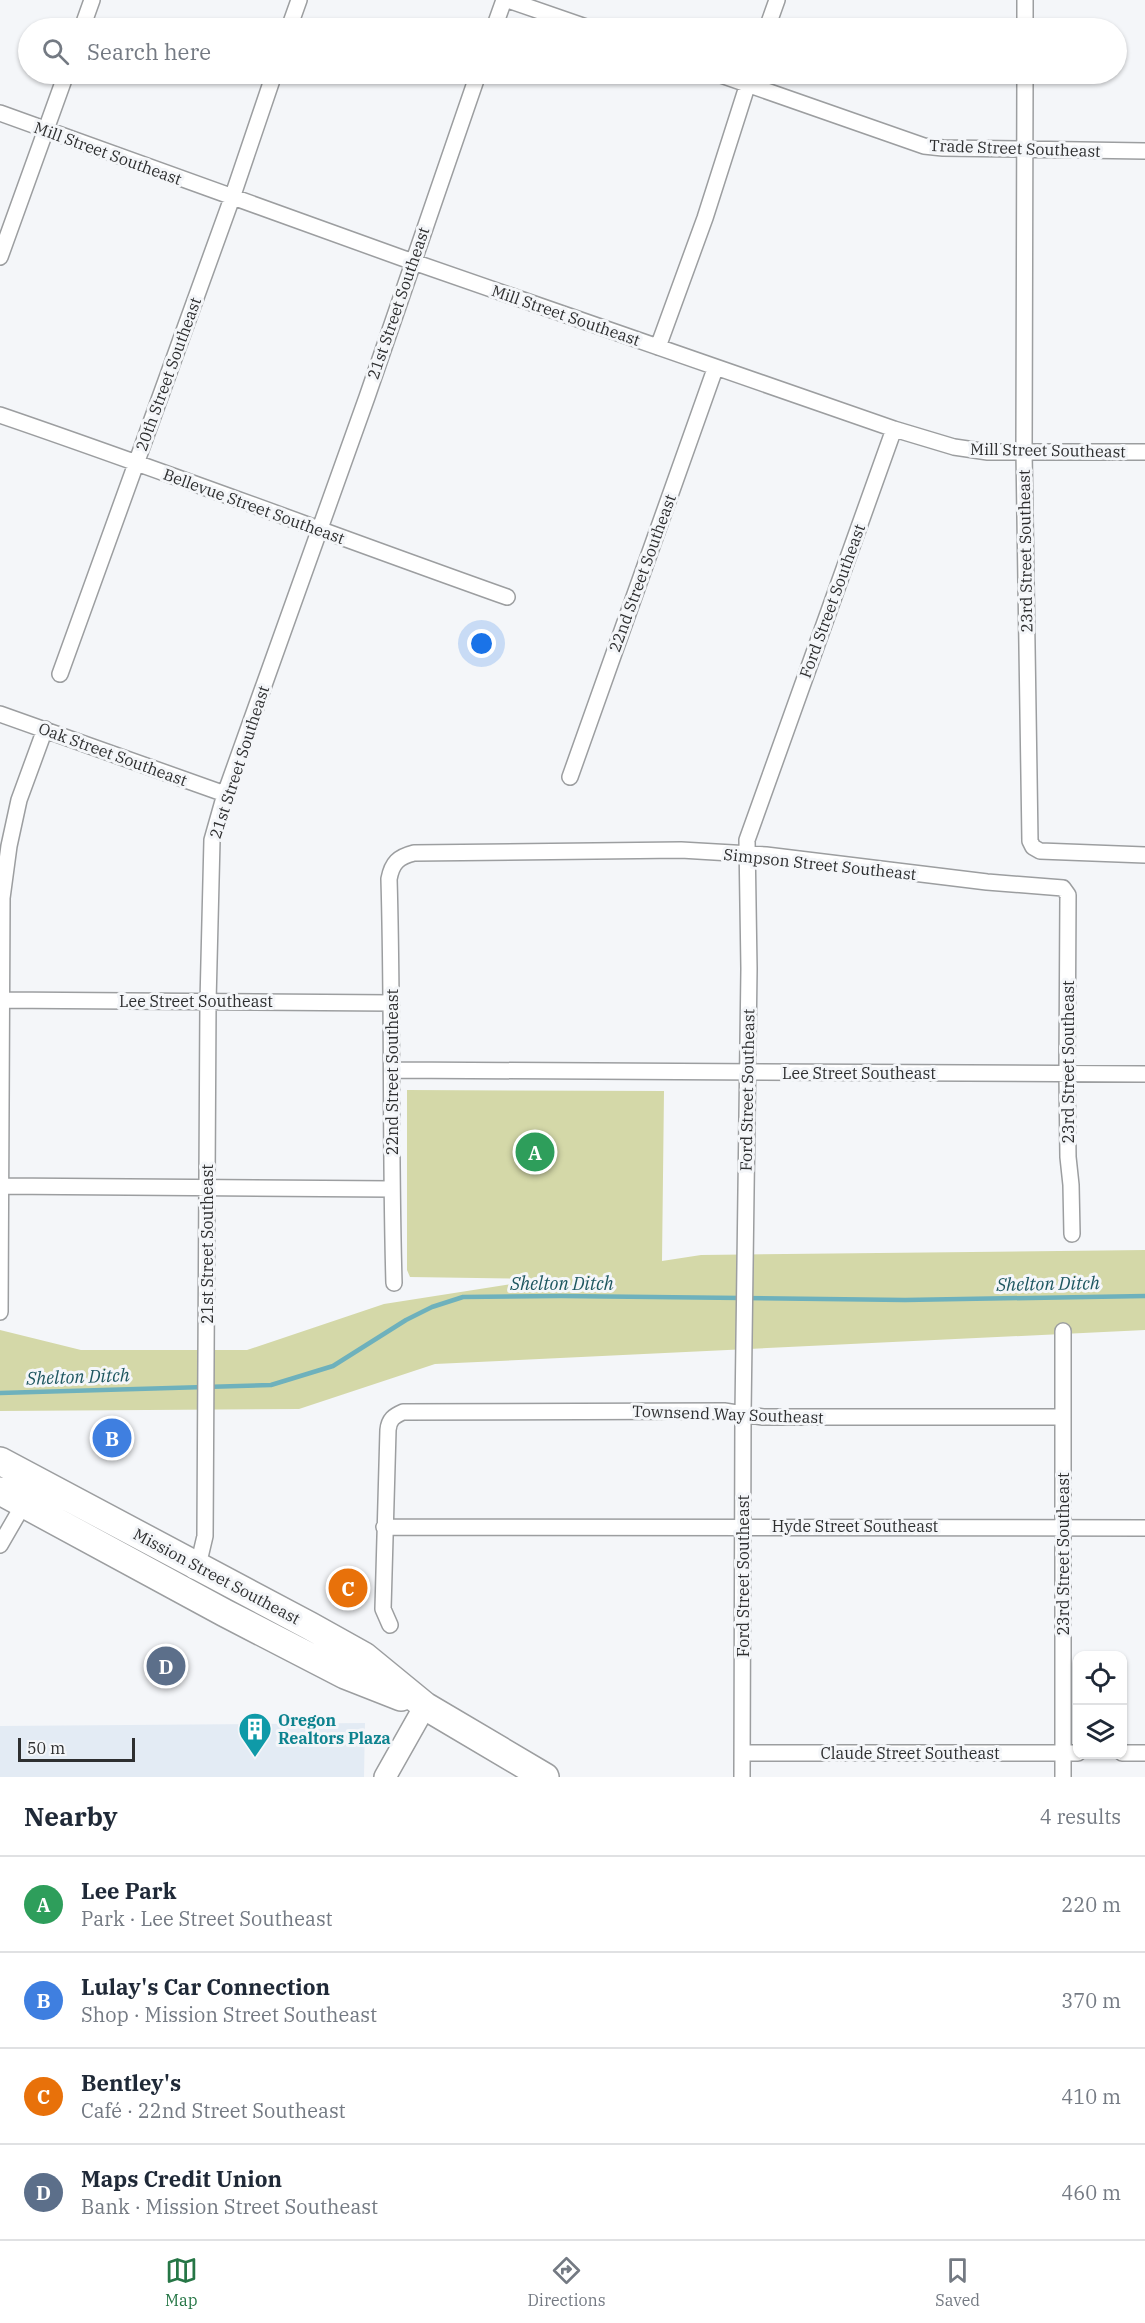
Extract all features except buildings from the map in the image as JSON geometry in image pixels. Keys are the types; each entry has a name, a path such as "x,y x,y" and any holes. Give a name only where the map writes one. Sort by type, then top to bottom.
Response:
{"highway":[{"name":"Mission Street Southeast","path":"0,1461 364,1656 425,1706 545,1777"},
{"name":"Mission Street Southeast","path":"0,1491 345,1675 425,1706"}],"street":[{"path":"86,18 92,0"},
{"path":"293,18 299,0"},
{"path":"498,18 506,0 559,18"},
{"path":"771,18 777,0"},
{"path":"1025,0 1025,18"},
{"path":"0,257 62,84"},
{"name":"20th Street Southeast","path":"60,675 232,198 271,84"},
{"name":"21st Street Southeast","path":"183,1590 196,1564 205,1536 208,1002 212,840 225,794 320,531 474,84"},
{"path":"658,347 705,218 747,84"},
{"name":"Trade Street Southeast","path":"762,84 924,146 1145,151"},
{"name":"23rd Street Southeast","path":"1025,84 1024,452 1030,841 1033,847 1040,851 1145,855"},
{"name":"Mill Street Southeast","path":"0,113 232,198 715,369 954,447 988,452 1145,452"},
{"name":"22nd Street Southeast","path":"570,777 715,369"},
{"name":"Bellevue Street Southeast","path":"0,415 137,462 320,531 507,597"},
{"name":"Ford Street Southeast","path":"742,1777 747,840 894,429"},
{"name":"Oak Street Southeast","path":"0,714 225,794"},
{"path":"0,1312 2,898 9,846 20,800 45,729"},
{"name":"Simpson Street Southeast","path":"395,862 414,853 669,850 766,855 987,882 1058,888 1067,891"},
{"name":"22nd Street Southeast","path":"393,1283 389,879 395,862"},
{"name":"23rd Street Southeast","path":"1067,891 1068,1157 1072,1234"},
{"name":"Lee Street Southeast","path":"1,999 392,1003"},
{"name":"Lee Street Southeast","path":"392,1071 1145,1074"},
{"path":"0,1186 391,1189"},
{"name":"23rd Street Southeast","path":"1062,1777 1070,1754 1064,1527 1063,1331"},
{"name":"Townsend Way Southeast","path":"384,1527 389,1423 393,1417 403,1412 415,1410 724,1411 763,1417 1063,1417"},
{"path":"0,1545 37,1481"},
{"path":"384,1527 383,1609 390,1625"},
{"name":"Hyde Street Southeast","path":"384,1527 1145,1528"},
{"path":"385,1777 425,1706"},
{"name":"Claude Street Southeast","path":"743,1753 1070,1754"},
{"path":"1127,1753 1145,1753"}],"shaded area":[{"path":"365,1723 364,1777 0,1777 0,1726"}],"green space":[{"path":"407,1090 664,1091 662,1261 701,1255 1145,1250 1145,1330 435,1364 299,1409 0,1411 0,1330 81,1350 247,1350 384,1304 544,1279 410,1277 407,1270"}],"waterway":[{"name":"Shelton Ditch","path":"0,1393 271,1385 333,1366 406,1320 432,1307 463,1297 905,1300 1145,1296"}],"place":[{"name":"Lee Park","path":"535,1152"},
{"name":"Lulay's Car Connection","path":"112,1438"},
{"name":"Bentley's","path":"348,1588"},
{"name":"Maps Credit Union","path":"166,1666"},
{"name":"Oregon Realtors Plaza","path":"255,1758"}]}
